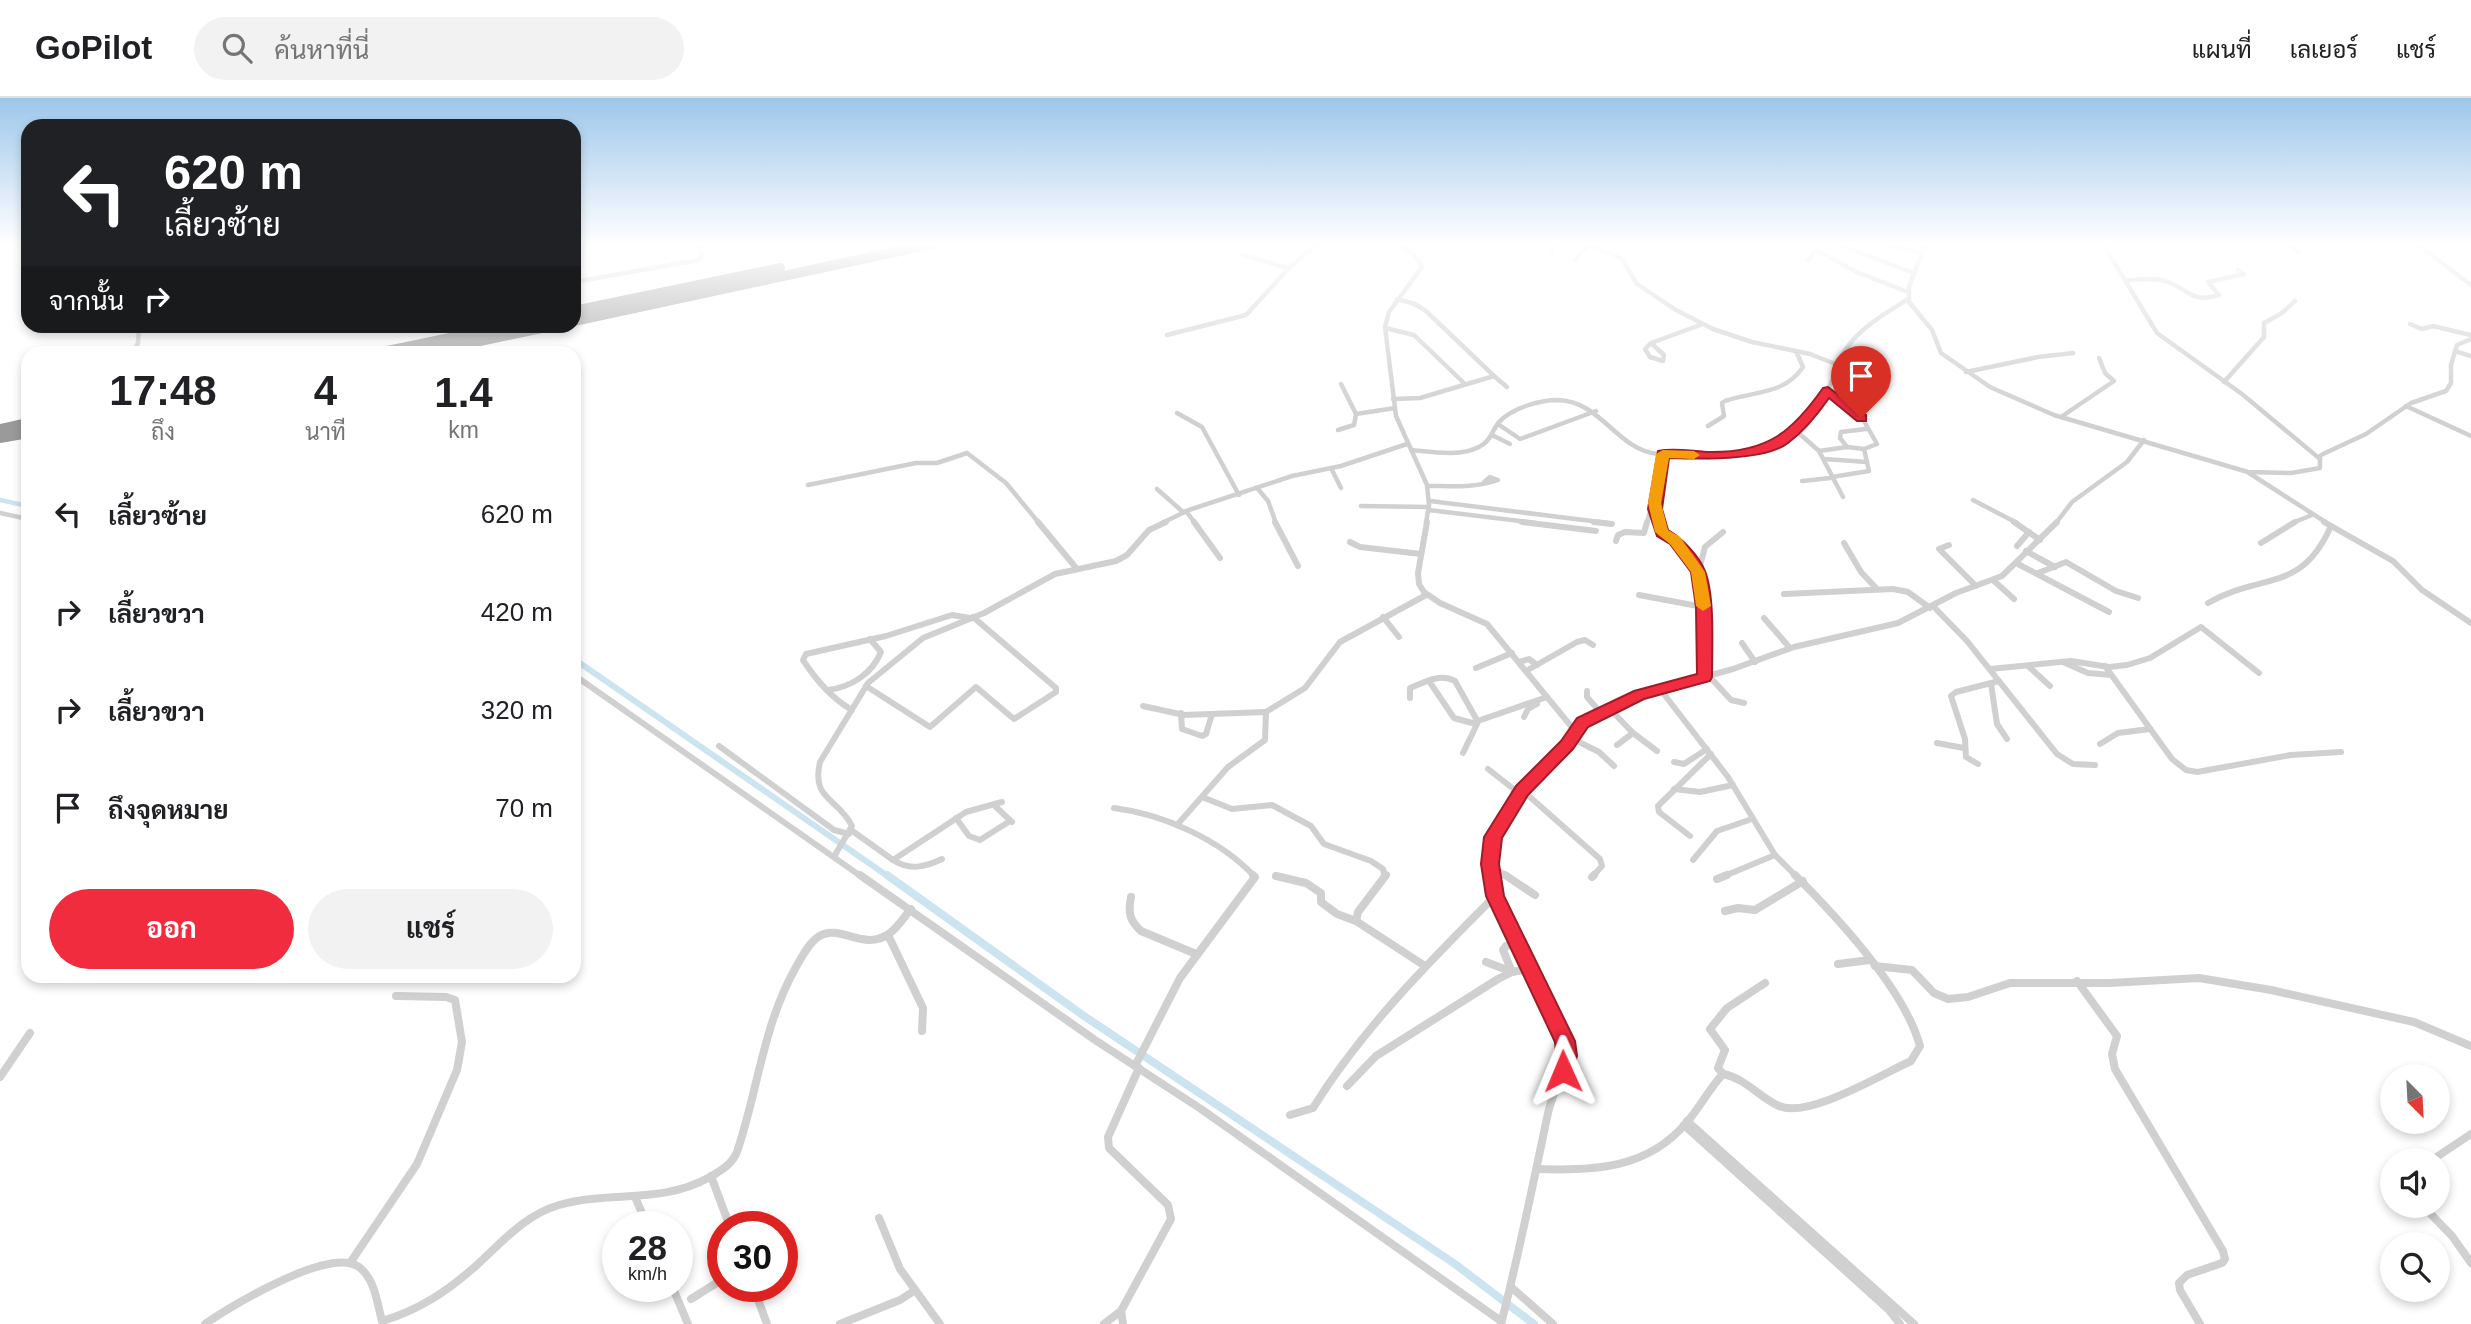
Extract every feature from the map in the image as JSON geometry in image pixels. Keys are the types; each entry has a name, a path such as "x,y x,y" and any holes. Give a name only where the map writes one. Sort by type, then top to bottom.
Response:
{"highway":[{"path":"581,311 636,301"},
{"path":"581,319 649,301"},
{"path":"412,346 474,333"},
{"path":"457,346 518,333"},
{"path":"0,429 21,424"},
{"path":"0,438 21,434"}],"street":[{"path":"1167,335 1245,316 1259,301"},
{"path":"1396,301 1386,318 1385,328 1390,349 1393,399 1398,423 1428,486 1429,506 1418,581 1426,595 1479,618 1512,653 1573,735 1599,752 1614,766"},
{"path":"1405,301 1426,311 1507,387"},
{"path":"1665,301 1703,324 1752,342 1819,357 1838,365"},
{"path":"837,852 849,834 848,818 821,795 817,779 820,762 866,686 913,644 972,618 1046,578 1122,558 1149,530 1185,511 1292,476 1409,447 1462,452 1482,446 1498,424 1514,413 1549,401 1570,401 1596,411 1631,447 1663,454 1716,456 1779,443 1815,408 1828,391 1843,354 1853,341 1901,301"},
{"path":"1912,301 1932,330 1941,352 1990,387 2061,417 2248,472 2312,515 2393,561 2428,594 2471,623"},
{"path":"2139,301 2157,333 2224,382 2320,459"},
{"path":"2224,382 2264,337 2264,323 2283,313 2295,301"},
{"path":"1651,343 1703,324"},
{"path":"2410,324 2426,329 2432,326 2471,337"},
{"path":"1385,328 1414,335 1465,384"},
{"path":"2248,472 2305,472 2320,468 2323,454 2367,434 2406,406 2450,387 2457,345 2471,337"},
{"path":"1707,426 1724,416 1722,403 1725,401 1775,390 1798,375 1803,367 1796,351"},
{"path":"2455,351 2471,356"},
{"path":"1966,372 2038,357 2073,353"},
{"path":"1819,357 1843,354"},
{"path":"2061,417 2114,381 2105,373 2099,358"},
{"path":"1393,399 1420,398 1494,376"},
{"path":"1338,430 1354,425 1356,414 1341,384"},
{"path":"1819,451 1847,447 1864,449 1877,444 1866,429 1864,421 1828,391"},
{"path":"2406,406 2471,436"},
{"path":"1356,414 1395,408"},
{"path":"1498,424 1520,439 1596,411"},
{"path":"1177,413 1202,427 1239,495"},
{"path":"1793,428 1819,451 1843,497"},
{"path":"1847,447 1840,438 1841,432 1866,429"},
{"path":"1492,435 1510,444"},
{"path":"581,680 837,852 911,909 1201,1109 1501,1323 1549,1110 1567,1056 1565,1041 1495,896 1490,864 1493,837 1497,826 1521,792 1583,722 1609,708 1660,689 1755,662 1790,648 1887,627 2002,576 2040,540 2072,502 2127,462 2144,440"},
{"path":"1802,481 1866,473 1869,470 1864,449"},
{"path":"808,485 916,463 933,464 967,453 1006,483 1077,569"},
{"path":"1663,454 1655,509 1662,532 1675,541 1698,572"},
{"path":"1824,459 1867,462"},
{"path":"1331,468 1341,488"},
{"path":"1428,486 1482,484"},
{"path":"1157,489 1185,511 1220,558"},
{"path":"1258,489 1268,501 1276,524 1298,566"},
{"path":"1973,500 2006,516 2040,540"},
{"path":"1361,506 1429,506 1612,524"},
{"path":"1429,506 1596,531"},
{"path":"1616,541 1622,532 1644,533 1650,511 1655,509"},
{"path":"0,513 21,518"},
{"path":"2262,543 2296,520 2312,515"},
{"path":"2208,603 2234,590 2299,572 2318,555 2331,526"},
{"path":"1723,532 1706,544 1698,572 1707,677 1731,700 1744,703"},
{"path":"2017,546 2029,532"},
{"path":"1350,542 1360,547 1421,554"},
{"path":"1844,543 1861,572 1877,589"},
{"path":"1950,545 1939,549 1976,586"},
{"path":"2026,551 2055,566"},
{"path":"2016,562 2109,612"},
{"path":"2038,573 2066,562 2116,591 2138,598"},
{"path":"1993,580 2014,599"},
{"path":"1784,594 1877,589 1908,592 1932,607 1951,623 1990,669 1995,682 1997,724 2007,739"},
{"path":"1143,706 1156,713 1266,712 1279,706 1311,682 1331,649 1339,642 1362,627 1406,610 1426,595"},
{"path":"1639,595 1703,607"},
{"path":"852,710 828,690 805,664 804,656 814,650 870,639 952,615 972,618 1056,688 1056,692 1014,719 976,687 930,727 866,686"},
{"path":"1390,626 1394,622 1391,615"},
{"path":"1383,617 1399,637"},
{"path":"1764,618 1790,648"},
{"path":"1990,669 2079,660 2115,667 2140,662 2201,627 2259,673"},
{"path":"828,690 852,685 877,660 881,652 870,639"},
{"path":"1526,671 1577,642 1585,640 1593,645"},
{"path":"1742,643 1755,662"},
{"path":"1476,668 1512,653"},
{"path":"1519,662 1529,659 1537,665"},
{"path":"2063,662 2088,673 2111,675"},
{"path":"2028,666 2050,686"},
{"path":"2105,666 2172,759 2191,771 2291,755 2342,752"},
{"path":"1410,698 1410,688 1445,675 1455,679 1478,722"},
{"path":"1429,681 1454,718 1472,723 1548,698"},
{"path":"1978,764 1966,757 1965,739 1951,696 1956,692 1995,682"},
{"path":"1995,682 2057,754 2073,764 2095,765"},
{"path":"1660,689 1733,785 1775,855 1839,919 1873,963 1919,1038 1919,1050 1911,1061 1815,1105 1794,1110 1763,1096 1734,1076 1723,1074 1718,1068 1725,1050 1710,1029 1721,1012 1742,996 1765,984"},
{"path":"1587,691 1587,698 1601,713"},
{"path":"1524,717 1528,709 1548,698"},
{"path":"1609,708 1633,733 1657,751"},
{"path":"1177,825 1228,768 1265,740 1266,712"},
{"path":"1181,713 1182,729 1202,736 1206,734 1212,714"},
{"path":"1463,753 1478,722"},
{"path":"2101,744 2118,733 2150,729"},
{"path":"1617,745 1633,733"},
{"path":"1937,743 1965,748"},
{"path":"719,746 834,830 849,834 893,860 909,867 926,866 942,859"},
{"path":"1674,762 1684,764 1709,752"},
{"path":"1690,836 1659,812 1658,806 1709,752"},
{"path":"1488,769 1521,792 1600,859 1602,866 1592,877"},
{"path":"1674,789 1700,792 1733,785"},
{"path":"1202,797 1232,809 1272,805 1311,826 1324,844 1377,864 1386,876 1357,912 1356,921"},
{"path":"893,860 956,818 976,809 999,804 1012,822 980,840 969,835 956,818"},
{"path":"1104,1324 1121,1311 1171,1219 1168,1205 1114,1153 1108,1143 1116,1115 1164,1005 1196,954 1255,877 1212,844 1177,825 1134,809 1114,808"},
{"path":"1693,860 1705,840 1716,830 1752,819"},
{"path":"1717,879 1775,855"},
{"path":"1490,864 1535,895"},
{"path":"1276,876 1298,880 1316,889 1321,893 1321,902 1331,910 1341,917 1356,921 1425,966"},
{"path":"1725,911 1738,908 1755,911 1803,881"},
{"path":"1290,1115 1313,1108 1325,1087 1425,966 1495,896"},
{"path":"1131,897 1128,913 1136,928 1196,954"},
{"path":"205,1324 246,1297 294,1275 334,1263 351,1262 367,1274 382,1323 413,1311 439,1295 540,1210 573,1200 635,1197 680,1191 711,1176 733,1160 755,1078 780,1005 792,974 808,947 821,933 827,931 866,941 888,935 911,909"},
{"path":"888,935 923,1009 922,1031"},
{"path":"1512,972 1503,950 1506,946 1518,944"},
{"path":"1486,962 1512,972"},
{"path":"1838,964 1873,963 1912,970 1934,993 1948,999 1968,997 2010,983 2110,983 2179,977 2226,982 2414,1022 2471,1046"},
{"path":"1347,1086 1376,1056 1512,972 1530,969"},
{"path":"2077,981 2117,1036 2112,1054 2115,1069 2223,1251 2225,1259 2217,1266 2187,1275 2179,1283 2180,1290 2200,1324"},
{"path":"351,1262 417,1164 459,1063 462,1042 455,1000 446,997 396,996"},
{"path":"0,1077 30,1033"},
{"path":"1537,1169 1592,1172 1617,1167 1647,1154 1686,1123 1715,1081 1723,1074"},
{"path":"1686,1123 1913,1324"},
{"path":"1686,1123 1889,1310 1900,1324"},
{"path":"2450,1148 2471,1135"},
{"path":"711,1176 724,1211"},
{"path":"635,1197 641,1211"},
{"path":"878,1218 900,1269 940,1324"},
{"path":"2435,1218 2452,1236 2471,1263"},
{"path":"840,1324 900,1300 914,1291"},
{"path":"1510,1291 1553,1324"},
{"path":"679,1302 688,1324"},
{"path":"759,1302 767,1324"},
{"path":"1121,1311 1123,1324"}],"waterway":[{"path":"0,500 21,504"},
{"path":"581,664 889,877"},
{"path":"887,875 1084,1016 1455,1264 1534,1324"}],"slow traffic":[{"path":"1694,455 1663,454 1654,503 1662,532 1675,541 1698,572 1703,606"}],"route":[{"path":"1563,1071 1567,1056 1565,1041 1495,896 1490,864 1493,837 1497,826 1522,790 1567,745 1583,722 1639,695 1704,677 1703,607 1698,572 1675,541 1660,530 1655,509 1663,454 1716,456 1773,446 1783,440 1828,391 1861,418"}]}
